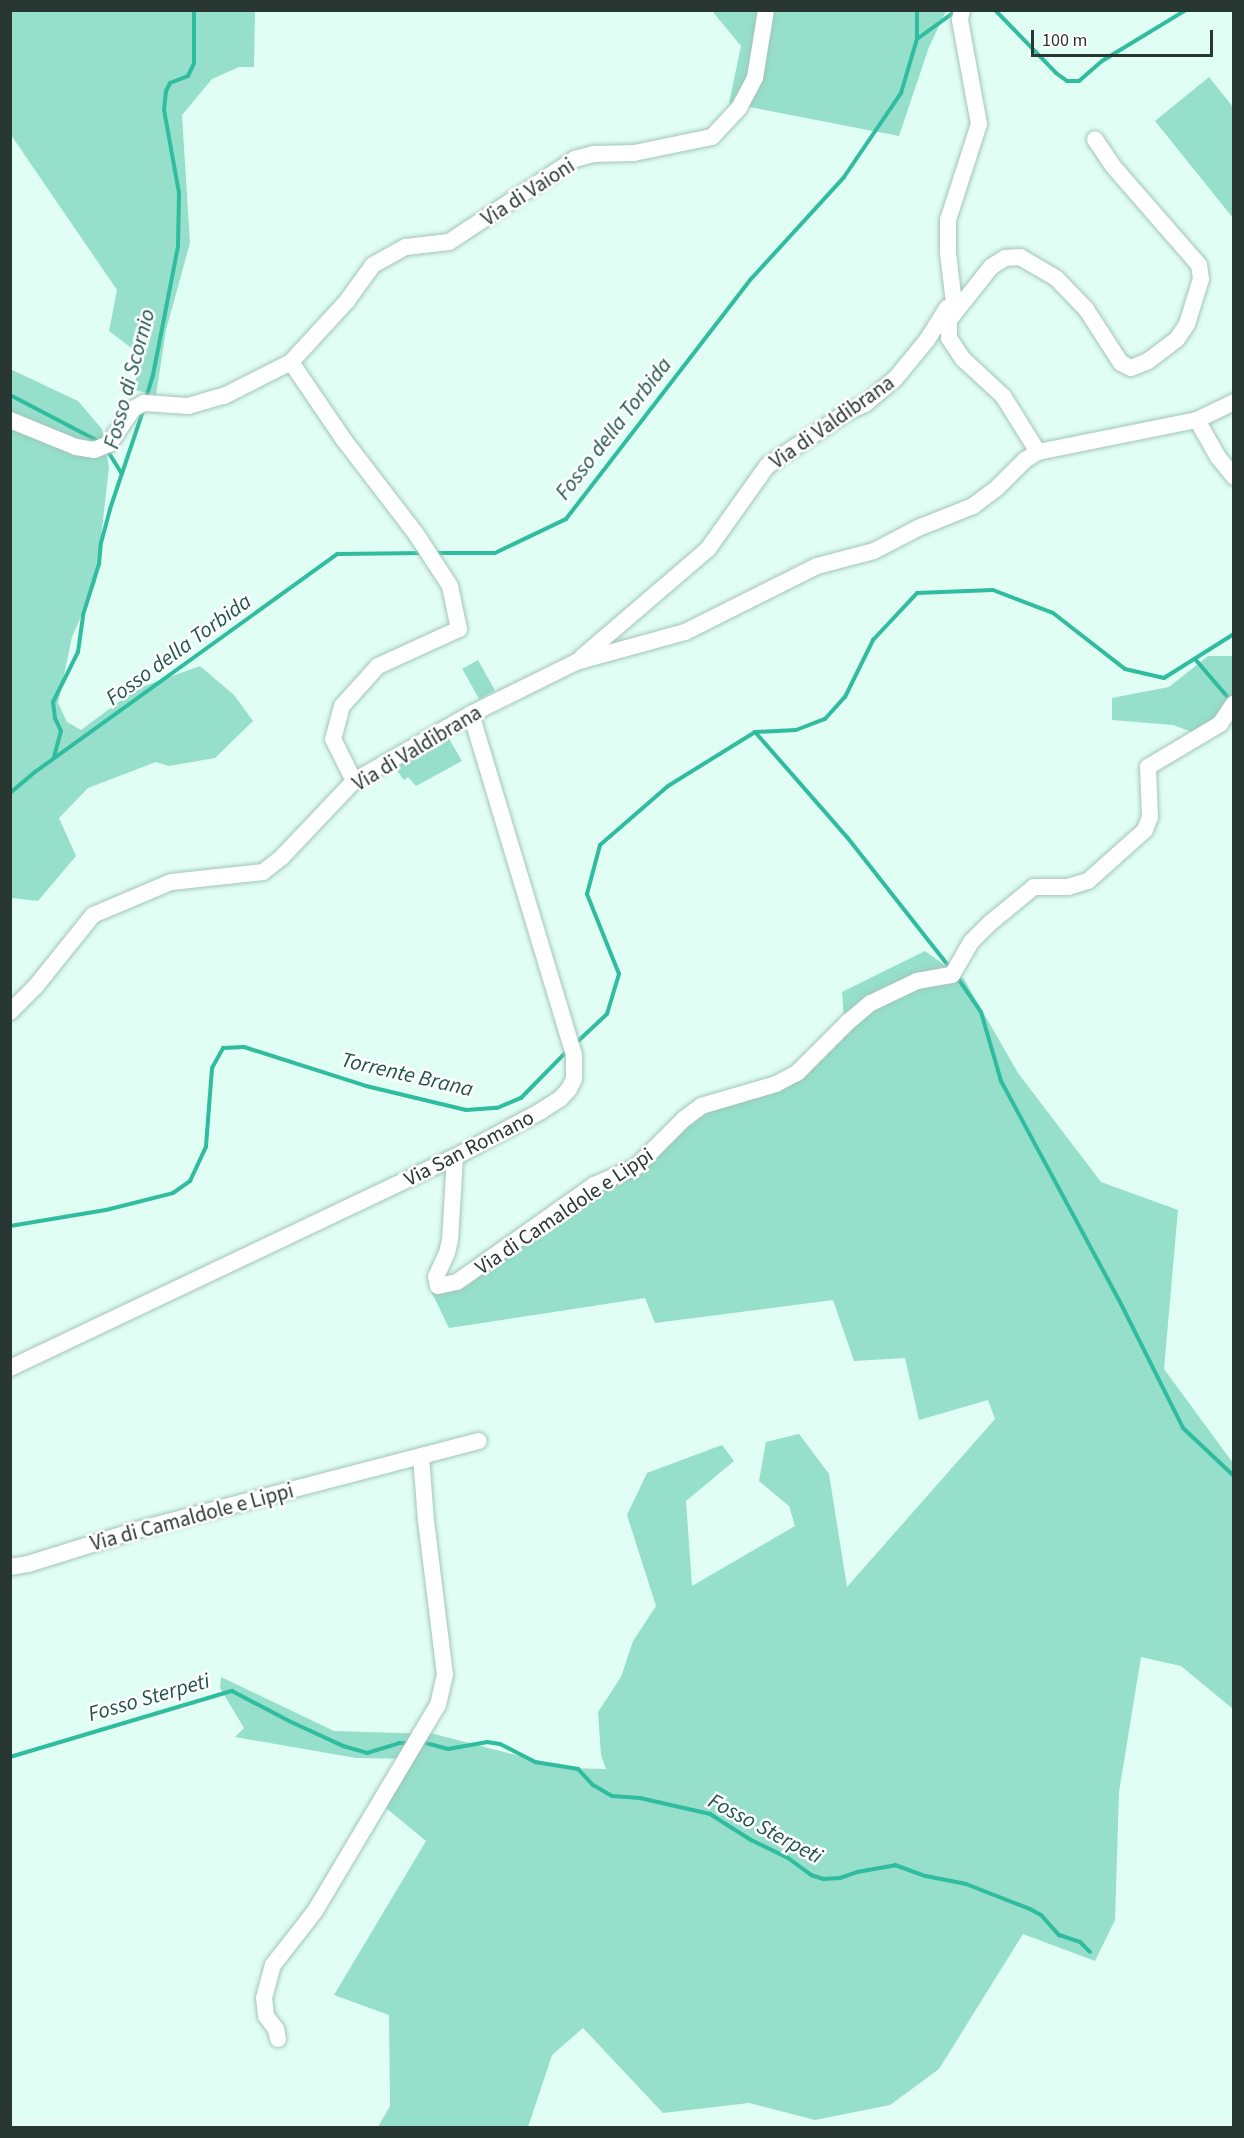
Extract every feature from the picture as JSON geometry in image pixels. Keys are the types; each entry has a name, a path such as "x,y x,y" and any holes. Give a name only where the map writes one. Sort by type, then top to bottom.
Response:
{"street":[{"name":"Via di Vaioni","path":"10,420 76,447 94,450 109,444 133,409 144,403 188,406 197,404 224,396 291,362 347,301 373,265 406,248 448,242 576,159 594,154 634,153 712,137 739,108 755,78 766,10"},
{"path":"962,10 960,20 979,124 948,220 954,305 947,329 953,346 975,372 1003,396 1038,452"},
{"name":"Via di Valdibrana","path":"576,662 708,549 766,466 847,412 866,404 895,380 954,305 998,261 1012,256 1020,257 1056,278 1077,298 1126,367 1136,367 1148,361 1177,339 1186,324 1200,282 1200,269 1113,166 1095,139"},
{"path":"291,362 344,440 416,534 450,586 459,629 378,666 342,706 333,739 354,781"},
{"name":"Via di Valdibrana","path":"10,1012 36,986 93,915 171,882 263,872 282,857 354,781 471,714 576,662 686,633 817,566 874,551 918,528 973,506 998,487 1025,460 1038,452 1197,420 1233,402"},
{"path":"1197,420 1218,457 1233,477"},
{"name":"Via di Camaldole e Lippi","path":"454,1158 450,1240 436,1277 438,1286 457,1282 594,1185 636,1167 684,1119 701,1106 776,1084 797,1072 848,1022 872,1003 916,981 956,969 972,941 1034,887 1078,886 1088,881 1145,830 1150,817 1148,767 1220,724 1233,703"},
{"name":"Via San Romano","path":"10,1368 454,1158 561,1098 574,1079 574,1055 471,714"},
{"name":"Via di Camaldole e Lippi","path":"10,1567 28,1564 137,1530 479,1442"},
{"path":"278,2039 276,2029 266,2016 264,1998 273,1965 315,1911 438,1706 445,1675 426,1521 421,1456"}],"green space":[{"path":"10,11 255,11 254,67 239,67 212,79 182,115 190,243 166,330 156,395 135,390 138,353 109,331 117,290 11,135"},
{"path":"712,11 946,11 929,47 899,136 729,103 741,46"},
{"path":"1209,77 1233,107 1233,218 1155,121"},
{"path":"10,369 78,401 102,429 109,467 96,582 72,637 58,703 67,722 81,730 136,689 200,666 234,695 253,721 215,758 169,766 156,762 88,788 59,818 76,856 38,901 13,898 11,901"},
{"path":"1208,656 1233,656 1233,708 1195,733 1173,725 1112,720 1112,698 1169,687"},
{"path":"478,660 495,691 479,699 462,669"},
{"path":"448,737 462,761 416,786 408,777 404,780 395,768"},
{"path":"925,951 964,979 1018,1073 1101,1182 1178,1210 1164,1369 1233,1463 1233,1709 1181,1666 1141,1657 1119,1792 1115,1920 1095,1961 1023,1934 939,2069 890,2105 815,2120 749,2103 663,2113 583,2028 552,2055 528,2127 378,2127 390,2106 389,2015 334,1995 426,1841 386,1808 412,1759 356,1758 235,1737 244,1728 220,1688 221,1677 334,1731 434,1734 566,1768 606,1769 601,1755 598,1712 621,1677 633,1641 656,1606 627,1515 647,1473 722,1445 734,1461 686,1501 692,1586 795,1526 789,1506 759,1481 766,1442 799,1434 829,1474 847,1587 995,1419 988,1400 919,1420 905,1358 854,1361 833,1300 655,1323 645,1298 449,1328 431,1291 467,1286 710,1111 796,1078 844,1018 842,992"}],"waterway":[{"name":"Fosso di Scornio","path":"146,398 153,375 178,246 179,193 164,110 166,91 170,83 188,76 194,63 194,10"},
{"name":"Fosso della Torbida","path":"434,553 495,553 566,519 751,279 844,177 901,93 917,39 917,10"},
{"path":"995,10 1056,73 1067,81 1079,81 1102,61 1186,10"},
{"path":"917,39 956,11"},
{"path":"10,395 100,442"},
{"name":"Fosso di Scornio","path":"54,757 61,731 55,718 53,702 78,652 83,615 99,564 101,543 110,509 143,411"},
{"path":"107,450 122,474"},
{"name":"Fosso della Torbida","path":"10,793 35,772 337,554 424,553"},
{"name":"Torrente Brana","path":"575,1044 607,1014 619,974 587,894 600,845 668,786 755,732 796,730 825,719 845,697 873,640 917,593 993,590 1053,613 1125,669 1164,678 1234,634"},
{"path":"1195,659 1231,701"},
{"path":"755,732 847,837 951,969"},
{"path":"957,977 981,1012 1001,1081 1119,1300 1183,1428 1234,1476"},
{"name":"Torrente Brana","path":"10,1226 106,1210 173,1193 190,1181 206,1146 212,1068 223,1048 244,1047 366,1086 466,1110 497,1108 521,1098 567,1051"},
{"name":"Fosso Sterpeti","path":"10,1757 232,1691 343,1746 367,1753 399,1743 408,1743"},
{"name":"Fosso Sterpeti","path":"422,1742 448,1749 487,1742 500,1744 535,1762 578,1769 593,1785 612,1796 640,1798 710,1814 751,1840 788,1858 811,1875 823,1879 840,1878 857,1872 895,1865 926,1876 966,1884 1041,1915 1059,1935 1080,1942 1090,1952"}]}
